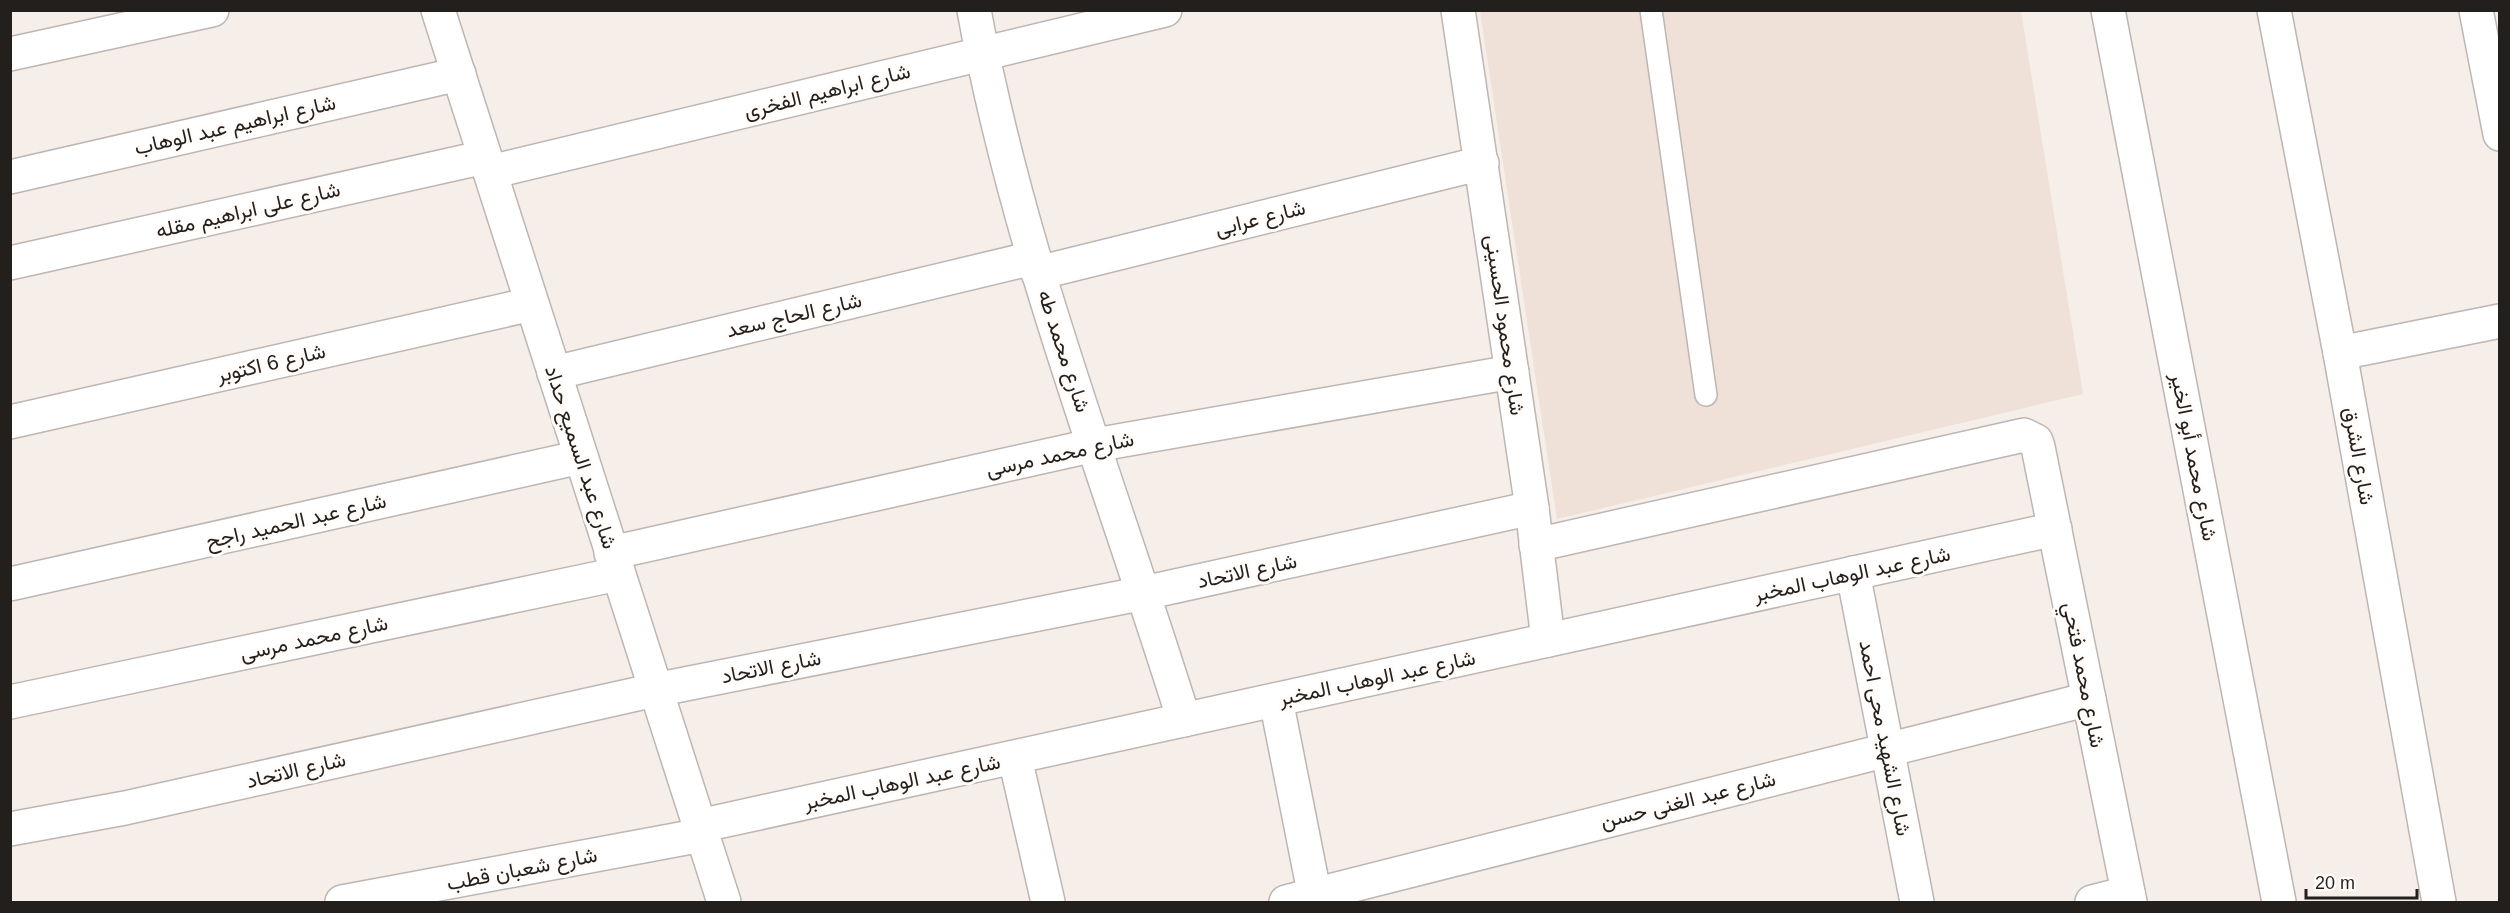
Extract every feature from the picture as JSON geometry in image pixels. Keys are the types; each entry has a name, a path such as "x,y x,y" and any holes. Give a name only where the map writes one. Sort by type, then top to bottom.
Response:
{"street":[{"path":"10,54 212,10"},
{"name":"شارع عبد السميع حداد","path":"438,10 724,903"},
{"name":"شارع محمد طه","path":"974,10 982,53 1036,265 1184,720"},
{"name":"شارع ابراهيم الفخرى","path":"488,165 1165,10"},
{"name":"شارع محمود الحسينى","path":"1458,10 1532,508 1548,640"},
{"name":"شارع محمد أبو الخير","path":"2108,10 2279,903"},
{"name":"شارع الشرق","path":"2274,10 2340,353 2439,903"},
{"path":"2476,10 2499,134"},
{"name":"شارع ابراهيم عبد الوهاب","path":"10,177 459,74"},
{"name":"شارع عرابى","path":"1036,265 1482,163"},
{"name":"شارع على ابراهيم مقله","path":"10,263 488,165"},
{"name":"شارع الحاج سعد","path":"554,373 1036,265"},
{"name":"شارع 6 اكتوبر","path":"10,422 532,304"},
{"path":"2340,353 2499,321"},
{"name":"شارع محمد مرسى","path":"10,702 615,564 1095,444 1512,372"},
{"name":"شارع محمد فتحي","path":"1536,545 2024,435 2036,441 2129,898"},
{"name":"شارع عبد الحميد راجح","path":"10,584 581,457"},
{"name":"شارع الاتحاد","path":"10,829 124,808 655,690 1144,593 1532,508"},
{"name":"شارع عبد الوهاب المخبر","path":"700,831 1184,720 2055,529"},
{"name":"شارع الشهيد محى احمد","path":"1853,573 1917,903"},
{"name":"شارع عبد الغنى حسن","path":"1305,900 2089,699"},
{"path":"1276,700 1305,900"},
{"path":"1015,758 1048,903"},
{"name":"شارع شعبان قطب","path":"342,903 700,831"},
{"path":"2092,903 2129,898"}],"lane":[{"path":"1651,10 1706,395"}],"shaded area":[{"path":"1480,11 2021,11 2083,394 1557,519"}]}
